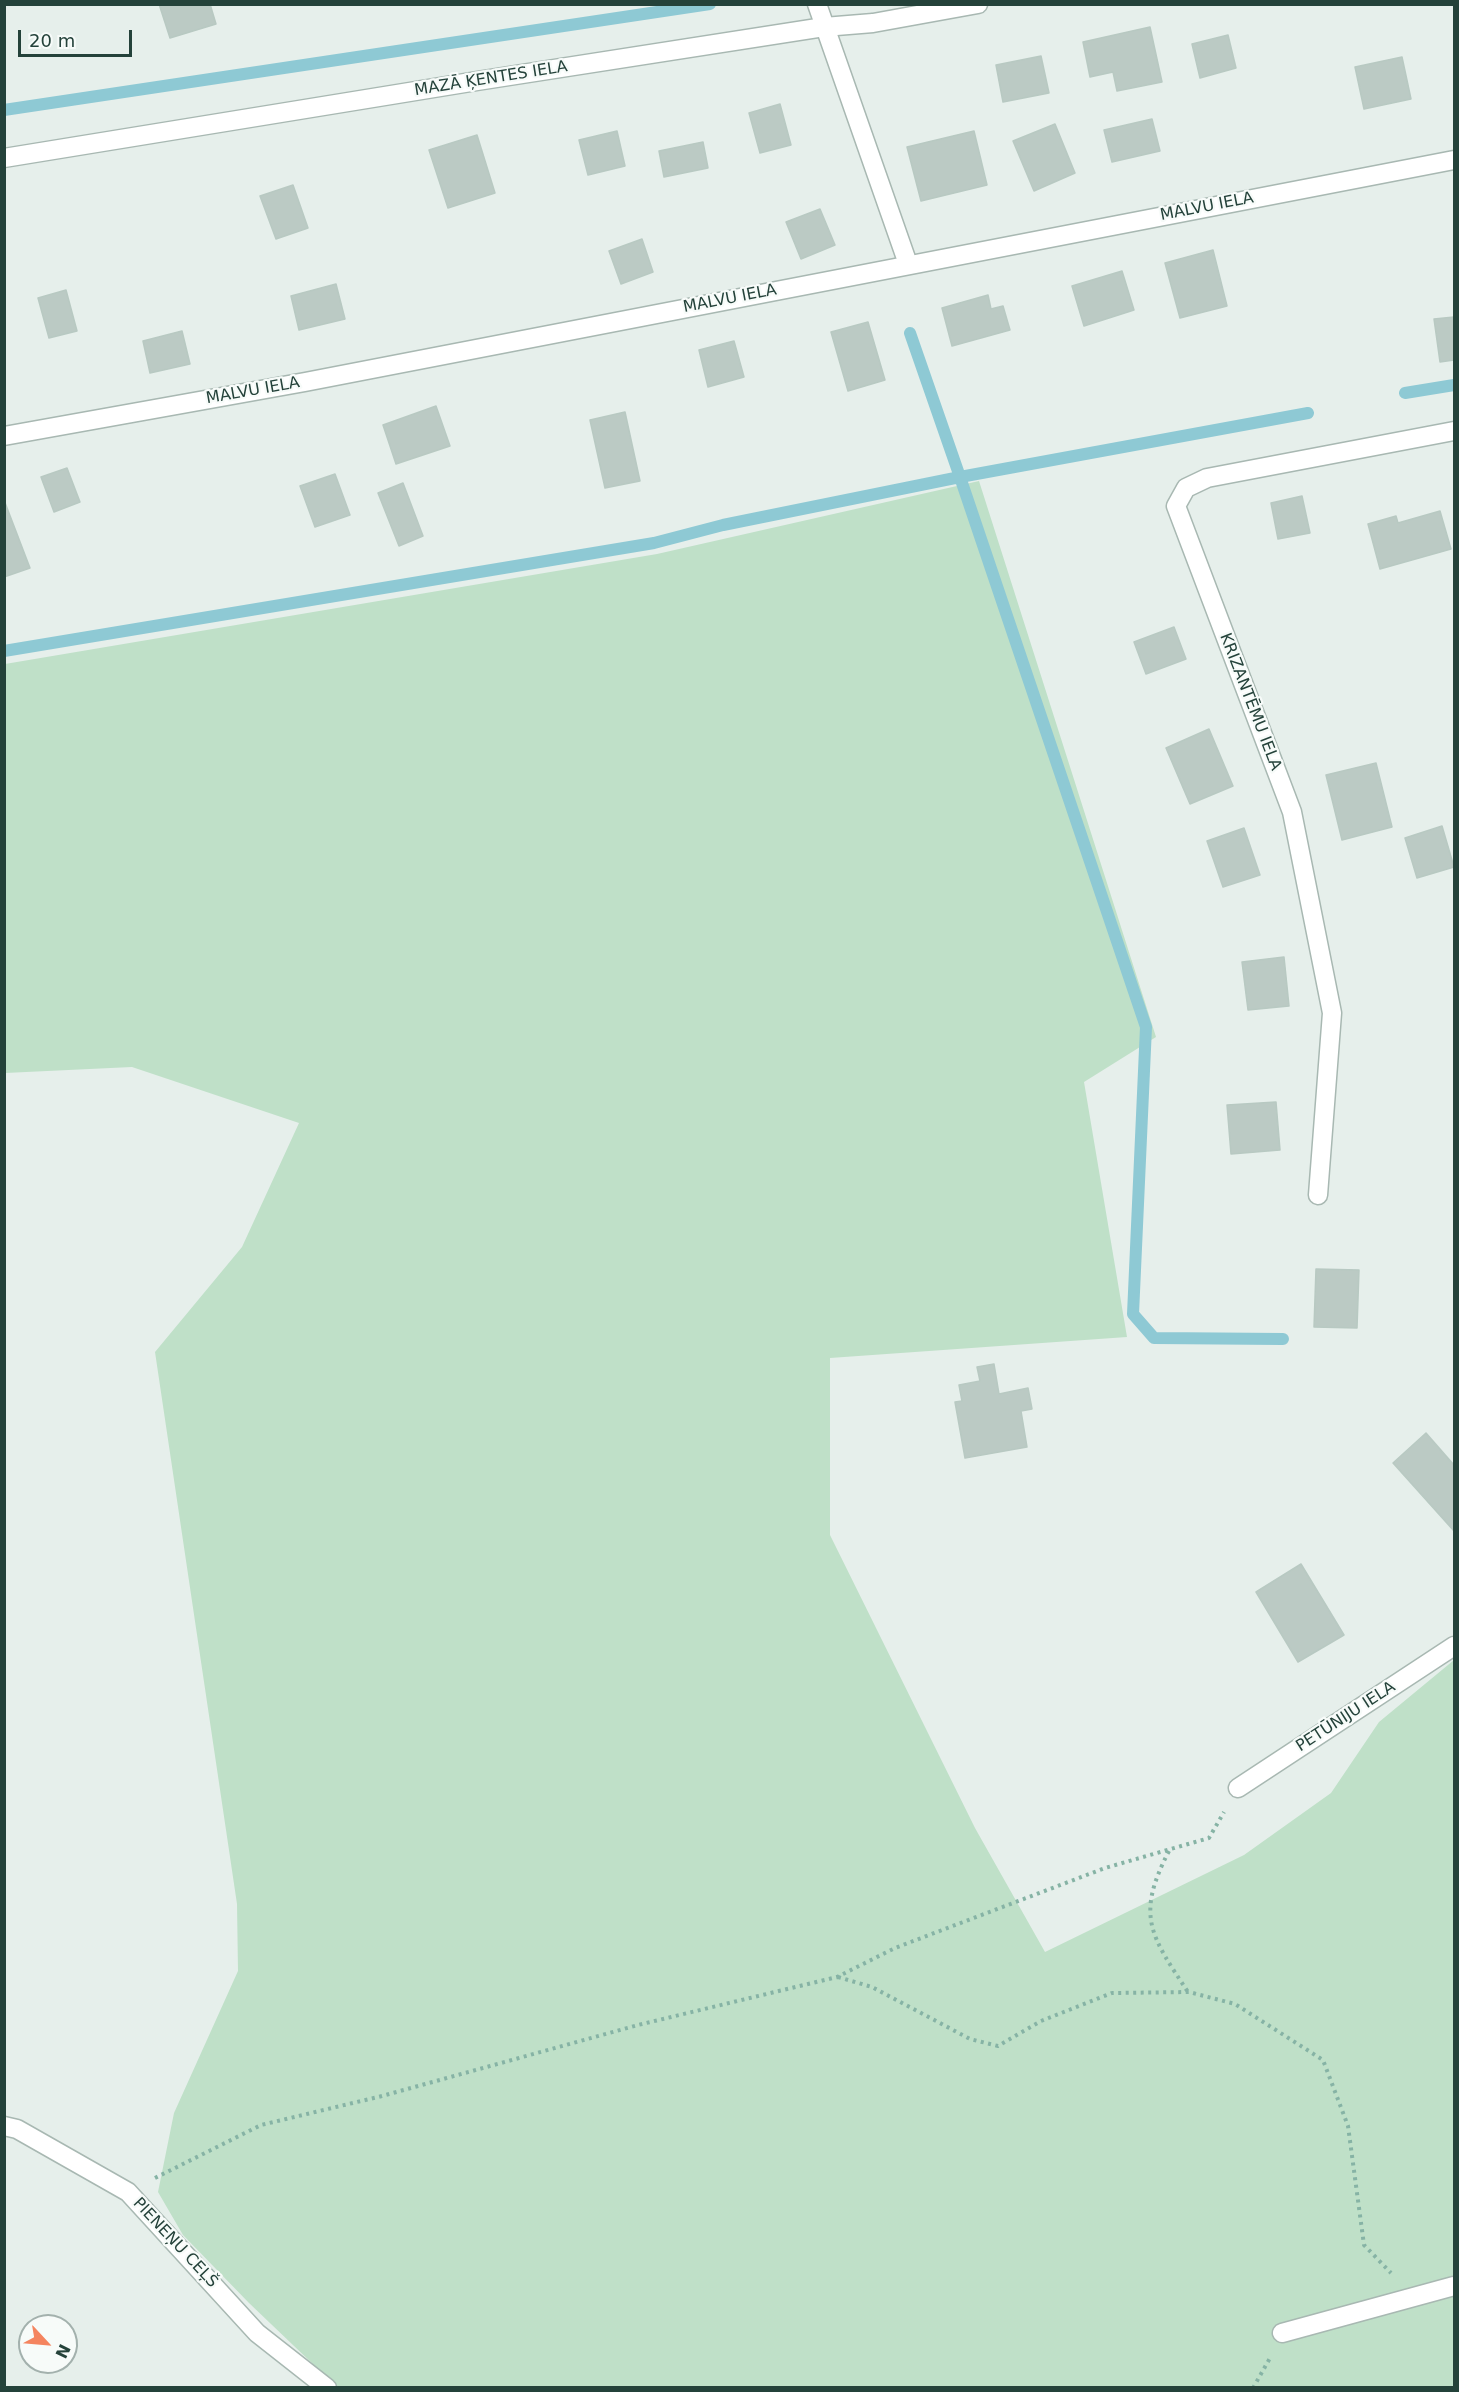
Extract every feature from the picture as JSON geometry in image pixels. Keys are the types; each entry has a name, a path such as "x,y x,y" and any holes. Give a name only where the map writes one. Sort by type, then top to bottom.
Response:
{"street":[{"path":"817,4 908,264"},
{"name":"MAZĀ ĶENTES IELA","path":"4,158 824,27 873,23 978,4"},
{"name":"MALVU IELA","path":"4,436 305,382 1455,160"},
{"name":"KRIZANTĒMU IELA","path":"1318,1195 1332,1013 1292,812 1176,506 1186,488 1207,478 1455,431"},
{"name":"PETŪNIJU IELA","path":"1238,1788 1455,1646"},
{"name":"PIENEŅU CEĻŠ","path":"4,2126 17,2129 128,2192 257,2333 327,2388"},
{"path":"1282,2333 1455,2286"}],"path":[{"path":"128,2192 261,2125 382,2096 638,2025 837,1977 895,1948 1094,1872 1209,1838 1238,1788"},
{"path":"1169,1851 1157,1874 1149,1912 1158,1945 1189,1992"},
{"path":"837,1977 872,1987 970,2038 998,2046 1041,2021 1112,1993 1189,1992 1235,2004 1323,2060 1348,2126 1364,2245 1401,2284 1405,2300"}],"green space":[{"path":"979,481 1156,1037 1084,1082 1127,1337 830,1358 830,1535 975,1828 1045,1952 1244,1855 1331,1793 1379,1722 1454,1660 1454,2387 338,2388 249,2303 183,2235 158,2192 174,2113 238,1971 237,1904 155,1352 242,1247 299,1123 132,1067 5,1073 5,664 657,554"}],"building":[{"path":"159,4 210,4 216,24 170,38"},
{"path":"1150,27 1162,82 1117,91 1113,72 1090,77 1083,42"},
{"path":"1228,35 1236,68 1200,78 1192,44"},
{"path":"1041,56 1049,93 1003,102 996,65"},
{"path":"1402,57 1411,99 1364,109 1355,67"},
{"path":"780,104 791,145 760,153 749,113"},
{"path":"1152,119 1160,151 1112,162 1104,130"},
{"path":"1055,124 1075,173 1034,191 1013,141"},
{"path":"617,131 625,166 588,175 579,140"},
{"path":"974,131 987,185 921,201 907,147"},
{"path":"477,135 495,193 448,208 429,150"},
{"path":"703,142 708,168 664,177 659,151"},
{"path":"293,185 308,228 276,239 260,196"},
{"path":"820,209 835,245 801,259 786,222"},
{"path":"642,239 653,272 621,284 609,251"},
{"path":"1213,250 1227,306 1180,318 1165,263"},
{"path":"1122,271 1134,310 1084,326 1072,286"},
{"path":"336,284 345,319 299,330 291,296"},
{"path":"66,290 77,331 49,338 38,298"},
{"path":"988,295 991,309 1003,306 1010,330 952,346 942,308"},
{"path":"1454,317 1454,360 1440,362 1434,319"},
{"path":"868,322 885,380 848,391 831,332"},
{"path":"182,331 190,364 150,373 143,341"},
{"path":"734,341 744,377 708,387 699,350"},
{"path":"436,406 450,446 396,464 383,425"},
{"path":"625,412 640,481 605,488 590,420"},
{"path":"67,468 80,502 54,512 41,477"},
{"path":"335,474 350,515 315,527 300,486"},
{"path":"403,483 423,536 399,546 378,493"},
{"path":"1302,496 1310,533 1278,539 1271,503"},
{"path":"4,500 30,568 4,577"},
{"path":"1440,511 1451,549 1380,569 1368,524 1396,516 1398,523"},
{"path":"1174,627 1186,659 1146,674 1134,642"},
{"path":"1209,729 1233,786 1190,804 1166,748"},
{"path":"1376,763 1392,827 1342,840 1326,775"},
{"path":"1442,826 1454,867 1417,878 1405,838"},
{"path":"1244,828 1260,875 1223,887 1207,841"},
{"path":"1284,957 1289,1006 1248,1010 1242,962"},
{"path":"1276,1102 1280,1150 1231,1154 1227,1105"},
{"path":"1316,1269 1359,1270 1357,1328 1314,1327"},
{"path":"994,1364 999,1394 1028,1388 1032,1409 1021,1411 1027,1447 965,1458 955,1402 962,1401 959,1385 980,1381 977,1367"},
{"path":"1426,1433 1454,1465 1454,1531 1393,1463"},
{"path":"1301,1564 1344,1635 1298,1662 1256,1592"}],"waterway":[{"path":"4,110 710,4"},
{"path":"910,333 960,477 1308,413"},
{"path":"1405,393 1454,385"},
{"path":"4,651 654,543 723,525 960,477 1146,1027 1133,1314 1154,1338 1283,1339"}]}
